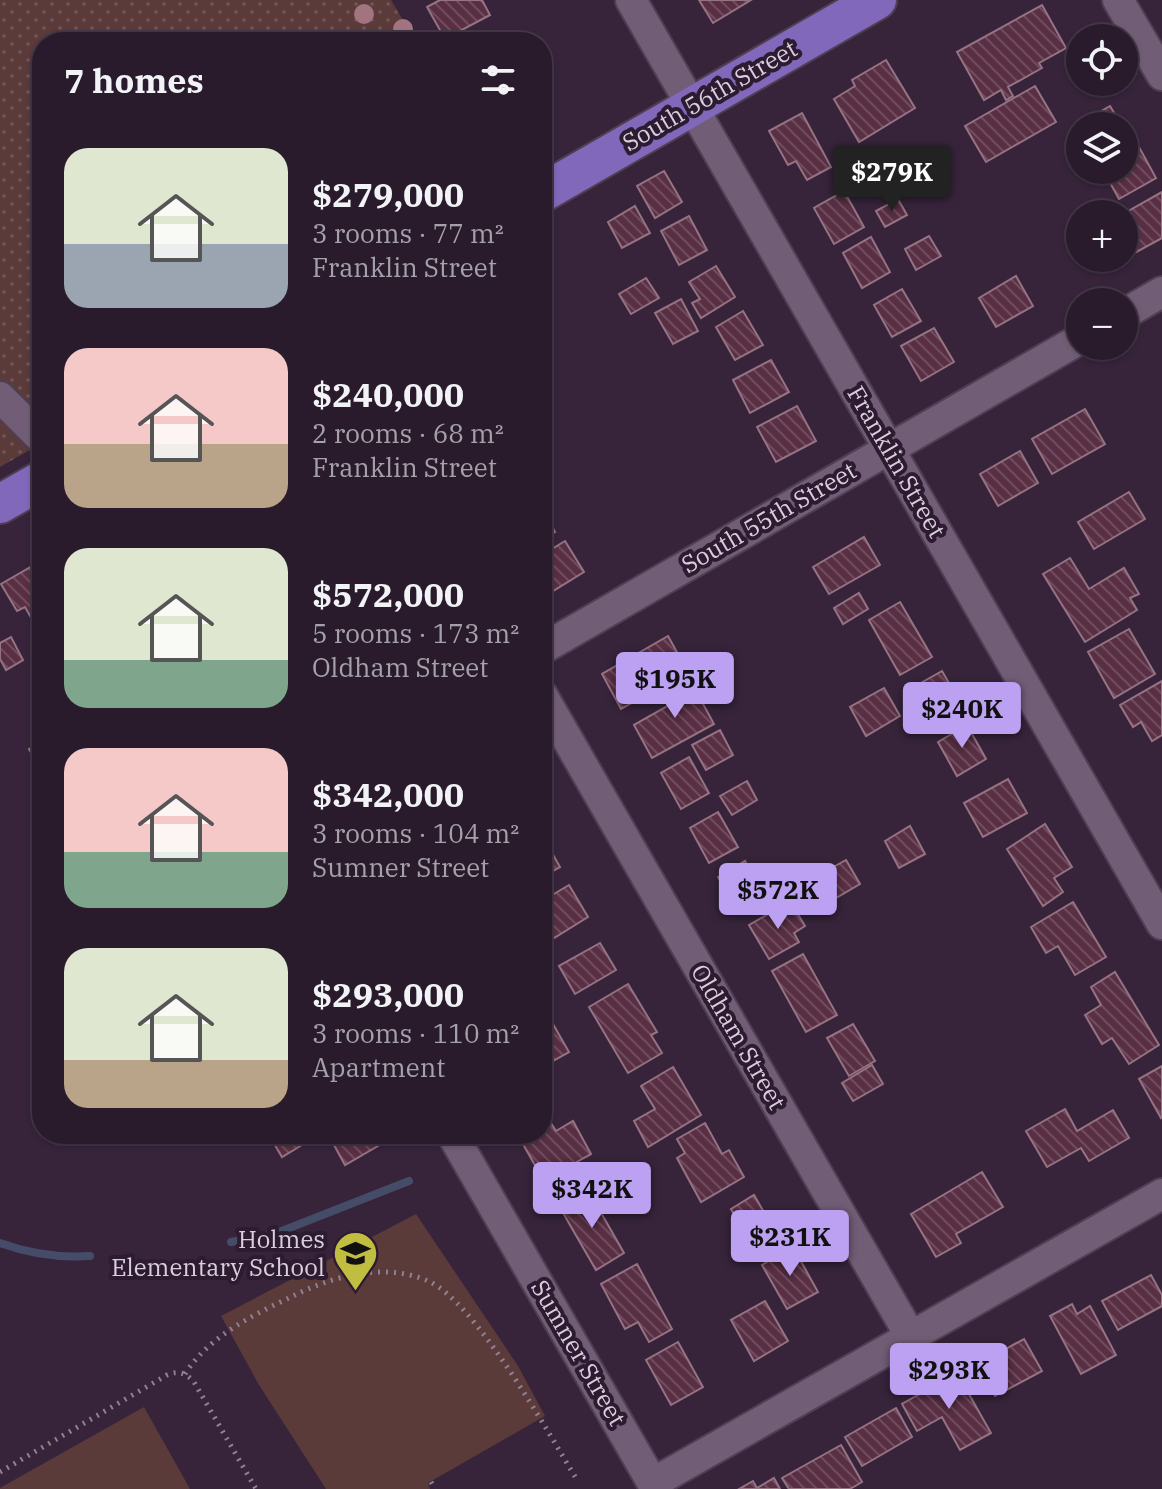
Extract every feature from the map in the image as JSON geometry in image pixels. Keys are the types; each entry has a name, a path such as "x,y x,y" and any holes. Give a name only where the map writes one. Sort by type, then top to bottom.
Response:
{"main road":[{"name":"South 56th Street","path":"552,187 877,0"},
{"path":"0,504 32,486"}],"street":[{"name":"Franklin Street","path":"631,0 1162,924"},
{"path":"1118,0 1162,75"},
{"path":"1138,306 1162,292"},
{"name":"South 55th Street","path":"552,643 1066,347"},
{"path":"0,397 32,429"},
{"name":"Oldham Street","path":"552,712 911,1337"},
{"name":"Sumner Street","path":"458,1144 654,1486"},
{"path":"654,1486 1162,1194"}],"path":[{"path":"185,1374 202,1351 225,1333 313,1286 374,1272 416,1277 431,1282 443,1291 469,1317 521,1388 577,1480"},
{"path":"0,1472 173,1373 185,1374 200,1392 256,1489"},
{"path":"431,1482 435,1489"}],"shaded area":[{"path":"0,0 391,0 410,32 32,32 32,449 0,467"},
{"path":"416,1214 518,1366 545,1416 428,1483 430,1489 326,1489 259,1385 221,1316"},
{"path":"144,1407 190,1489 0,1489 0,1488"}],"building":[{"path":"440,0 482,0 490,15 458,32 441,32 427,7"},
{"path":"699,0 751,0 713,23"},
{"path":"1042,5 1066,48 1039,63 1042,68 1008,87 1013,96 1006,100 1001,90 984,100 957,52"},
{"path":"886,60 915,108 859,142 834,99 855,86 852,80"},
{"path":"1035,86 1056,122 986,162 965,126"},
{"path":"1110,106 1114,112 1100,112"},
{"path":"802,113 831,167 807,180 796,161 788,165 769,131"},
{"path":"1138,148 1156,178 1119,199 1111,184 1138,184"},
{"path":"664,171 682,202 655,218 637,186"},
{"path":"844,191 864,227 834,244 814,208"},
{"path":"1162,192 1162,238 1138,251 1138,206"},
{"path":"898,199 907,215 885,227 876,211"},
{"path":"635,206 650,233 622,248 608,222"},
{"path":"689,216 707,250 679,265 661,231"},
{"path":"929,236 941,256 916,270 905,249"},
{"path":"871,237 890,272 862,288 843,253"},
{"path":"716,266 735,297 701,318 692,303 700,299 689,282"},
{"path":"1016,276 1033,306 996,327 979,298"},
{"path":"646,278 659,298 631,314 619,294"},
{"path":"902,289 921,321 892,337 874,305"},
{"path":"681,299 698,331 673,344 655,313"},
{"path":"743,311 763,345 735,360 716,327"},
{"path":"934,328 954,362 921,381 901,346"},
{"path":"771,360 789,392 750,413 733,380"},
{"path":"797,406 816,441 776,462 757,427"},
{"path":"1085,409 1105,444 1052,474 1032,439"},
{"path":"1020,451 1038,483 998,506 980,474"},
{"path":"1129,492 1145,519 1094,549 1078,522"},
{"path":"864,537 880,565 829,594 813,567"},
{"path":"565,541 584,572 553,591 552,589 552,549"},
{"path":"1070,558 1089,589 1124,568 1139,594 1130,598 1137,610 1085,642 1043,574"},
{"path":"32,566 32,619 25,607 17,611 1,584"},
{"path":"859,593 868,609 843,624 834,608"},
{"path":"900,602 932,657 900,675 869,620"},
{"path":"1129,629 1155,674 1114,698 1088,652"},
{"path":"668,636 688,672 621,709 602,674"},
{"path":"11,637 23,660 6,670 0,659 0,643"},
{"path":"942,671 967,714 935,732 910,689"},
{"path":"689,678 714,724 652,758 634,725 669,705 662,692"},
{"path":"1162,681 1162,735 1152,741 1141,722 1133,727 1120,705"},
{"path":"884,688 900,716 866,736 850,707"},
{"path":"967,725 986,759 957,776 938,742"},
{"path":"720,730 733,755 706,770 692,745"},
{"path":"689,757 709,793 681,809 661,773"},
{"path":"1008,779 1027,813 983,837 964,803"},
{"path":"747,781 757,800 732,815 720,796"},
{"path":"718,812 738,847 709,863 690,828"},
{"path":"1045,824 1072,867 1054,878 1063,892 1043,906 1007,849"},
{"path":"910,826 925,854 899,868 885,841"},
{"path":"552,853 560,867 552,871"},
{"path":"846,860 860,884 824,905 810,880"},
{"path":"745,861 765,896 738,912 718,877"},
{"path":"569,885 588,917 554,938 552,935 552,895"},
{"path":"1073,902 1106,957 1075,975 1058,946 1046,953 1031,927"},
{"path":"793,906 805,926 794,933 799,942 769,959 749,925 777,909 780,914"},
{"path":"600,943 616,970 575,994 559,966"},
{"path":"803,954 837,1015 806,1032 772,971"},
{"path":"1115,972 1159,1045 1129,1064 1112,1038 1102,1044 1085,1015 1101,1005 1091,987"},
{"path":"628,984 657,1032 651,1035 662,1053 628,1073 589,1007"},
{"path":"853,1024 875,1061 849,1076 827,1038"},
{"path":"552,1025 569,1052 552,1061"},
{"path":"872,1065 883,1084 853,1101 842,1083"},
{"path":"1162,1066 1162,1117 1161,1118 1139,1079"},
{"path":"673,1067 701,1115 648,1147 634,1121 655,1109 641,1086"},
{"path":"1065,1109 1077,1131 1113,1110 1129,1138 1089,1161 1081,1148 1047,1167 1026,1131"},
{"path":"573,1121 591,1154 573,1164 584,1182 554,1199 523,1144 552,1144 552,1125 556,1131"},
{"path":"705,1123 722,1154 729,1150 744,1177 701,1202 677,1158 685,1153 677,1139"},
{"path":"274,1144 304,1144 282,1157"},
{"path":"333,1144 377,1144 378,1146 345,1165"},
{"path":"982,1172 1003,1207 956,1234 961,1243 936,1257 911,1214"},
{"path":"588,1190 624,1253 596,1270 559,1206"},
{"path":"754,1195 772,1226 748,1239 731,1209"},
{"path":"793,1247 818,1292 787,1309 762,1265"},
{"path":"637,1264 672,1329 649,1342 638,1322 625,1329 601,1284"},
{"path":"1151,1275 1162,1295 1162,1306 1118,1330 1102,1301"},
{"path":"765,1301 788,1341 754,1361 731,1320"},
{"path":"1072,1304 1077,1314 1090,1306 1116,1355 1081,1374 1050,1316"},
{"path":"1024,1339 1042,1371 995,1396 978,1364"},
{"path":"678,1342 703,1387 671,1405 646,1360"},
{"path":"957,1373 991,1433 960,1450 942,1417 917,1431 902,1404"},
{"path":"896,1408 912,1437 862,1466 845,1437"},
{"path":"841,1445 862,1482 850,1489 789,1489 782,1478"},
{"path":"774,1478 780,1489 739,1489 753,1481 757,1488"}],"waterway":[{"path":"231,1242 274,1234 409,1181"},
{"path":"0,1243 44,1254 90,1256"}],"place":[{"name":"Holmes Elementary School","path":"356,1293"}]}
